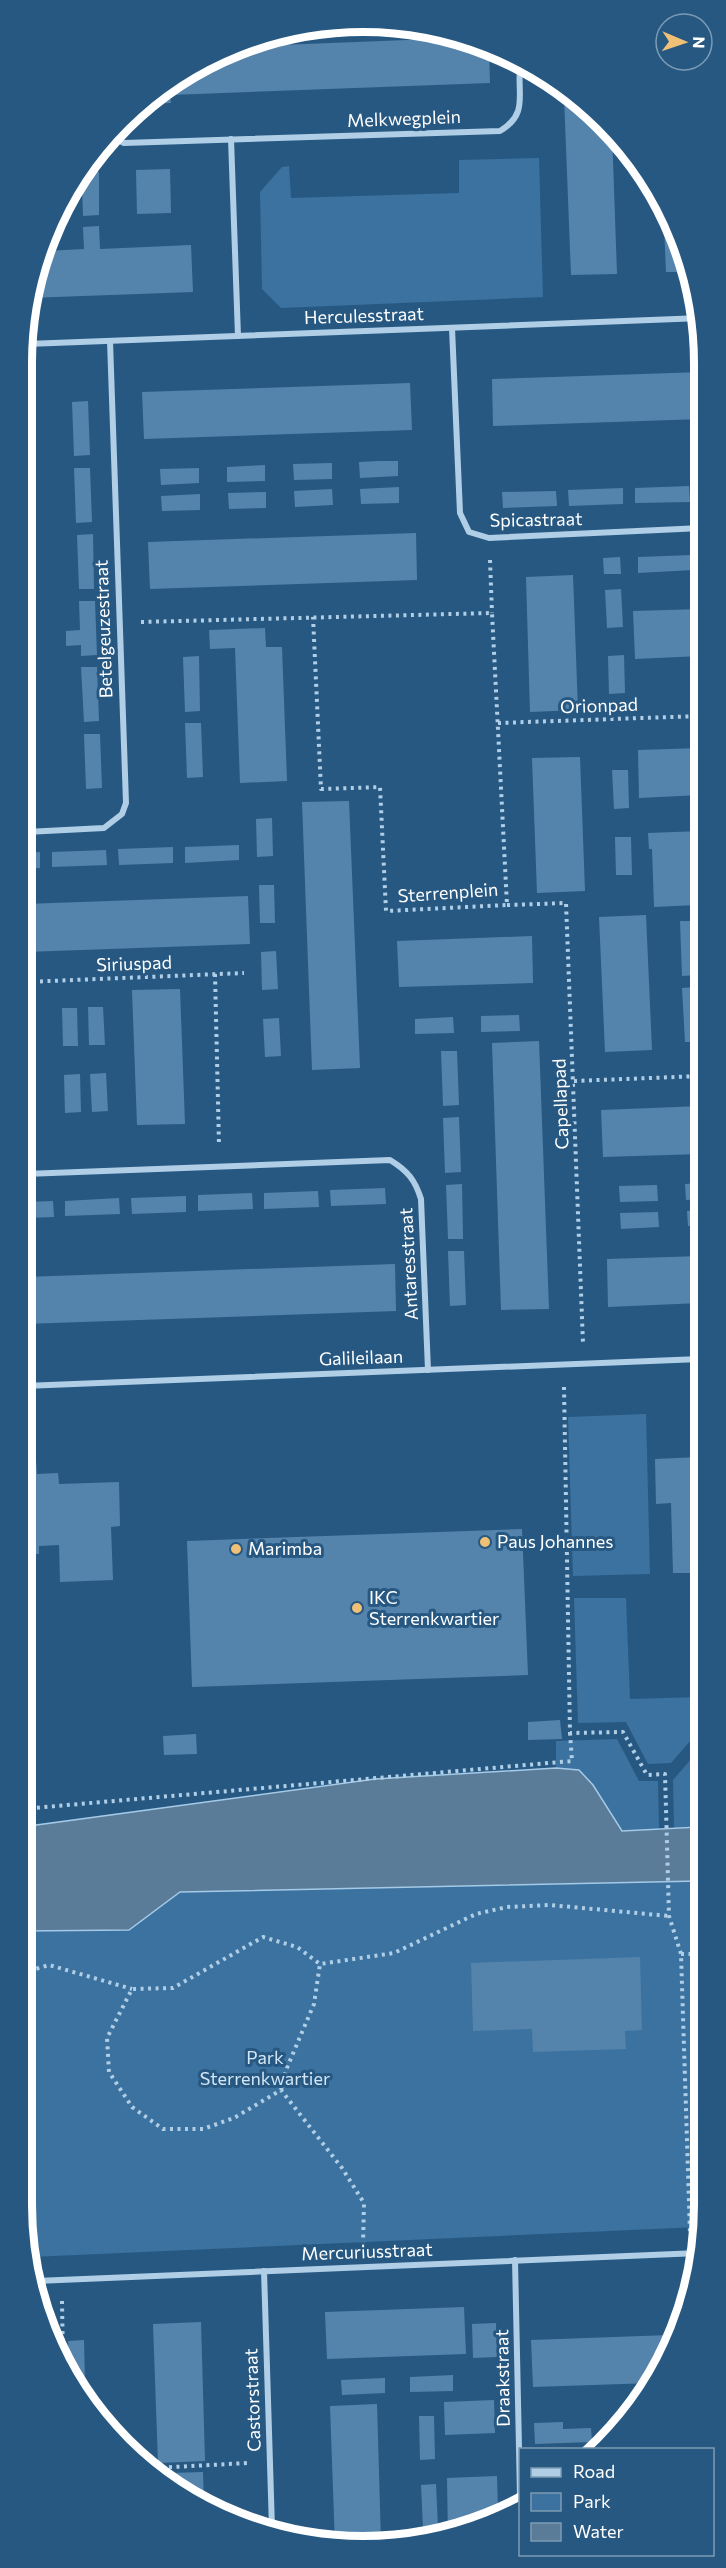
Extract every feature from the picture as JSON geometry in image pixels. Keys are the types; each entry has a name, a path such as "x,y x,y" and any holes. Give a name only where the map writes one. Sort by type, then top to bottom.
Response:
{"street":[{"name":"Melkwegplein","path":"118,140 124,143 500,131 512,124 518,113 520,71"},
{"path":"231,139 238,336"},
{"name":"Herculesstraat","path":"32,344 692,318"},
{"name":"Spicastraat","path":"452,328 460,513 469,532 489,538 694,528"},
{"name":"Betelgeuzestraat","path":"32,832 104,828 122,814 126,803 110,341"},
{"name":"Antaresstraat","path":"32,1174 390,1160 407,1170 416,1184 421,1200 428,1370"},
{"name":"Galileilaan","path":"32,1386 694,1359"},
{"name":"Mercuriusstraat","path":"41,2281 691,2253"},
{"name":"Draakstraat","path":"515,2260 519,2448"},
{"name":"Castorstraat","path":"264,2271 272,2524"}],"path":[{"name":"Sterrenplein","path":"314,617 321,789 380,787 386,911 507,905 489,538"},
{"path":"119,623 492,613"},
{"name":"Orionpad","path":"498,723 694,716"},
{"name":"Capellapad","path":"507,905 566,903 583,1364"},
{"name":"Siriuspad","path":"32,982 244,973"},
{"path":"215,974 219,1165"},
{"path":"574,1081 694,1076"},
{"path":"32,1808 572,1761 564,1365"},
{"path":"570,1733 623,1732 646,1774 665,1774 669,1916 681,1954 694,2229"},
{"path":"32,1970 49,1965 132,1989 173,1988 263,1937 297,1947 320,1964 394,1953 476,1914 507,1908 550,1905 669,1916"},
{"path":"681,1954 694,1954"},
{"path":"132,1989 107,2038 109,2072 132,2107 163,2129 203,2129 234,2118 281,2090 286,2070 314,2004 320,1964"},
{"path":"281,2090 342,2168 364,2203 363,2267"},
{"path":"61,2280 63,2344"},
{"path":"161,2468 270,2462"}],"green space":[{"path":"539,158 543,297 281,308 262,289 260,192 282,167 289,166 291,198 459,193 459,160"},
{"path":"646,1414 650,1574 573,1576 568,1417"},
{"path":"574,1598 626,1598 630,1699 694,1697 694,1737 671,1763 648,1764 626,1722 578,1723"},
{"path":"617,1739 639,1781 658,1781 659,1829 622,1831 593,1785 579,1770 556,1768 556,1741"},
{"path":"694,1756 694,1827 674,1829 673,1780"},
{"name":"Park Sterrenkwartier","path":"694,1881 694,1965 691,1965 694,2024 694,2227 36,2257 32,2227 32,1931 129,1930 180,1892"}],"water":[{"path":"556,1768 579,1770 593,1785 622,1831 694,1827 694,1881 180,1892 129,1930 32,1931 32,1826 375,1779"}],"building":[{"path":"432,39 489,57 490,83 170,95 171,103 157,104 179,87 216,66 269,45"},
{"path":"564,99 612,145 617,274 571,275"},
{"path":"170,169 171,213 137,214 136,170"},
{"path":"92,172 99,172 99,215 83,216 82,187"},
{"path":"664,225 679,262 679,272 666,272"},
{"path":"99,226 100,249 191,245 193,292 38,298 51,251 84,249 83,227"},
{"path":"694,372 694,419 493,426 492,379"},
{"path":"410,383 412,430 144,439 142,392"},
{"path":"88,401 90,455 74,456 72,402"},
{"path":"398,461 398,476 360,478 359,462"},
{"path":"332,463 332,479 294,480 293,464"},
{"path":"265,465 265,481 227,482 227,467"},
{"path":"74,468 90,468 92,522 76,523"},
{"path":"199,468 199,483 161,485 160,469"},
{"path":"689,486 690,502 635,503 635,488"},
{"path":"399,487 399,503 361,504 360,489"},
{"path":"623,488 623,504 569,506 568,490"},
{"path":"332,489 333,505 295,507 294,491"},
{"path":"556,491 557,506 503,508 502,492"},
{"path":"266,492 266,508 229,509 228,493"},
{"path":"200,494 200,510 162,511 161,496"},
{"path":"416,533 417,580 150,589 148,542"},
{"path":"93,534 94,589 79,589 77,535"},
{"path":"692,555 693,570 638,573 638,557"},
{"path":"620,557 621,574 604,574 603,558"},
{"path":"573,575 578,710 530,712 526,577"},
{"path":"621,589 623,627 607,628 605,590"},
{"path":"79,601 95,601 97,655 81,656 81,645 66,646 66,631 80,630"},
{"path":"694,609 694,656 635,659 633,611"},
{"path":"265,628 266,647 282,647 287,781 240,783 235,648 210,649 209,630"},
{"path":"624,655 625,693 609,694 608,656"},
{"path":"199,656 200,711 185,712 183,657"},
{"path":"81,667 97,667 99,721 84,722"},
{"path":"185,723 201,723 203,777 187,778"},
{"path":"84,734 100,734 102,788 86,789"},
{"path":"694,748 694,795 639,798 638,750"},
{"path":"580,757 585,891 537,893 532,758"},
{"path":"612,770 628,770 629,808 614,809"},
{"path":"349,801 360,1068 312,1070 302,802"},
{"path":"272,818 273,856 257,857 256,819"},
{"path":"694,831 694,905 654,907 652,849 649,849 648,833"},
{"path":"615,837 631,837 632,875 616,875"},
{"path":"239,845 239,860 185,863 185,847"},
{"path":"173,847 173,863 119,865 118,849"},
{"path":"106,850 107,865 52,867 52,852"},
{"path":"40,852 40,868 32,869 32,853"},
{"path":"259,885 274,885 275,923 260,923"},
{"path":"248,896 250,944 32,952 32,904"},
{"path":"646,915 652,1050 605,1052 599,917"},
{"path":"680,921 694,921 694,975 682,976"},
{"path":"532,936 533,983 399,987 397,941"},
{"path":"276,951 278,989 262,990 261,952"},
{"path":"694,987 694,1042 685,1042 682,988"},
{"path":"180,989 185,1124 137,1125 132,990"},
{"path":"88,1007 103,1007 105,1045 89,1045"},
{"path":"62,1008 77,1008 78,1046 63,1046"},
{"path":"519,1015 520,1031 481,1032 481,1016"},
{"path":"453,1017 454,1033 415,1034 415,1019"},
{"path":"279,1018 281,1056 265,1057 263,1019"},
{"path":"32,1021 36,1129 32,1129"},
{"path":"539,1041 549,1309 501,1310 492,1043"},
{"path":"441,1051 457,1051 459,1105 443,1106"},
{"path":"106,1073 108,1111 92,1112 90,1074"},
{"path":"80,1074 81,1112 65,1113 64,1075"},
{"path":"694,1106 694,1154 603,1157 601,1110"},
{"path":"459,1117 461,1172 445,1173 443,1118"},
{"path":"694,1183 694,1199 686,1200 685,1184"},
{"path":"462,1184 463,1239 448,1239 446,1185"},
{"path":"657,1185 658,1201 620,1202 619,1186"},
{"path":"385,1188 386,1204 331,1206 330,1190"},
{"path":"318,1191 319,1207 264,1209 264,1193"},
{"path":"252,1193 253,1209 198,1211 198,1195"},
{"path":"186,1196 186,1212 132,1214 131,1198"},
{"path":"119,1198 120,1214 65,1216 65,1201"},
{"path":"53,1201 54,1217 32,1218 32,1202"},
{"path":"694,1210 694,1226 688,1226 687,1211"},
{"path":"658,1212 659,1227 621,1229 620,1213"},
{"path":"448,1251 464,1251 466,1305 450,1306"},
{"path":"694,1256 694,1303 608,1307 607,1259"},
{"path":"395,1264 396,1311 32,1324 32,1277"},
{"path":"694,1457 694,1573 673,1573 671,1503 656,1504 655,1459"},
{"path":"32,1460 36,1460 37,1474 58,1473 59,1484 119,1482 120,1526 111,1527 113,1580 60,1582 59,1545 39,1546 39,1554 32,1554"},
{"name":"IKC Sterrenkwartier","path":"522,1529 528,1675 192,1687 187,1541"},
{"path":"560,1720 562,1739 528,1740 528,1722"},
{"path":"196,1734 197,1754 164,1755 163,1736"},
{"path":"640,1957 642,2030 625,2031 626,2049 533,2052 532,2029 473,2031 471,1963"},
{"path":"464,2307 466,2354 327,2359 325,2312"},
{"path":"201,2322 205,2461 158,2463 153,2324"},
{"path":"496,2323 497,2357 473,2358 472,2324"},
{"path":"668,2335 642,2383 533,2387 531,2340"},
{"path":"84,2340 85,2383 69,2358 68,2341"},
{"path":"453,2375 453,2391 410,2392 410,2377"},
{"path":"385,2378 385,2393 342,2395 341,2380"},
{"path":"494,2400 495,2433 445,2435 444,2402"},
{"path":"377,2404 381,2536 335,2535 330,2406"},
{"path":"419,2416 434,2416 435,2459 420,2460"},
{"path":"563,2422 563,2429 591,2428 592,2442 535,2444 534,2423"},
{"path":"203,2472 204,2496 168,2473"},
{"path":"497,2476 498,2507 448,2525 447,2478"},
{"path":"436,2484 438,2528 423,2528 421,2485"}],"place":[{"name":"Paus Johannes","path":"485,1542"},
{"name":"Marimba","path":"236,1549"},
{"name":"IKC Sterrenkwartier","path":"357,1608"}]}
